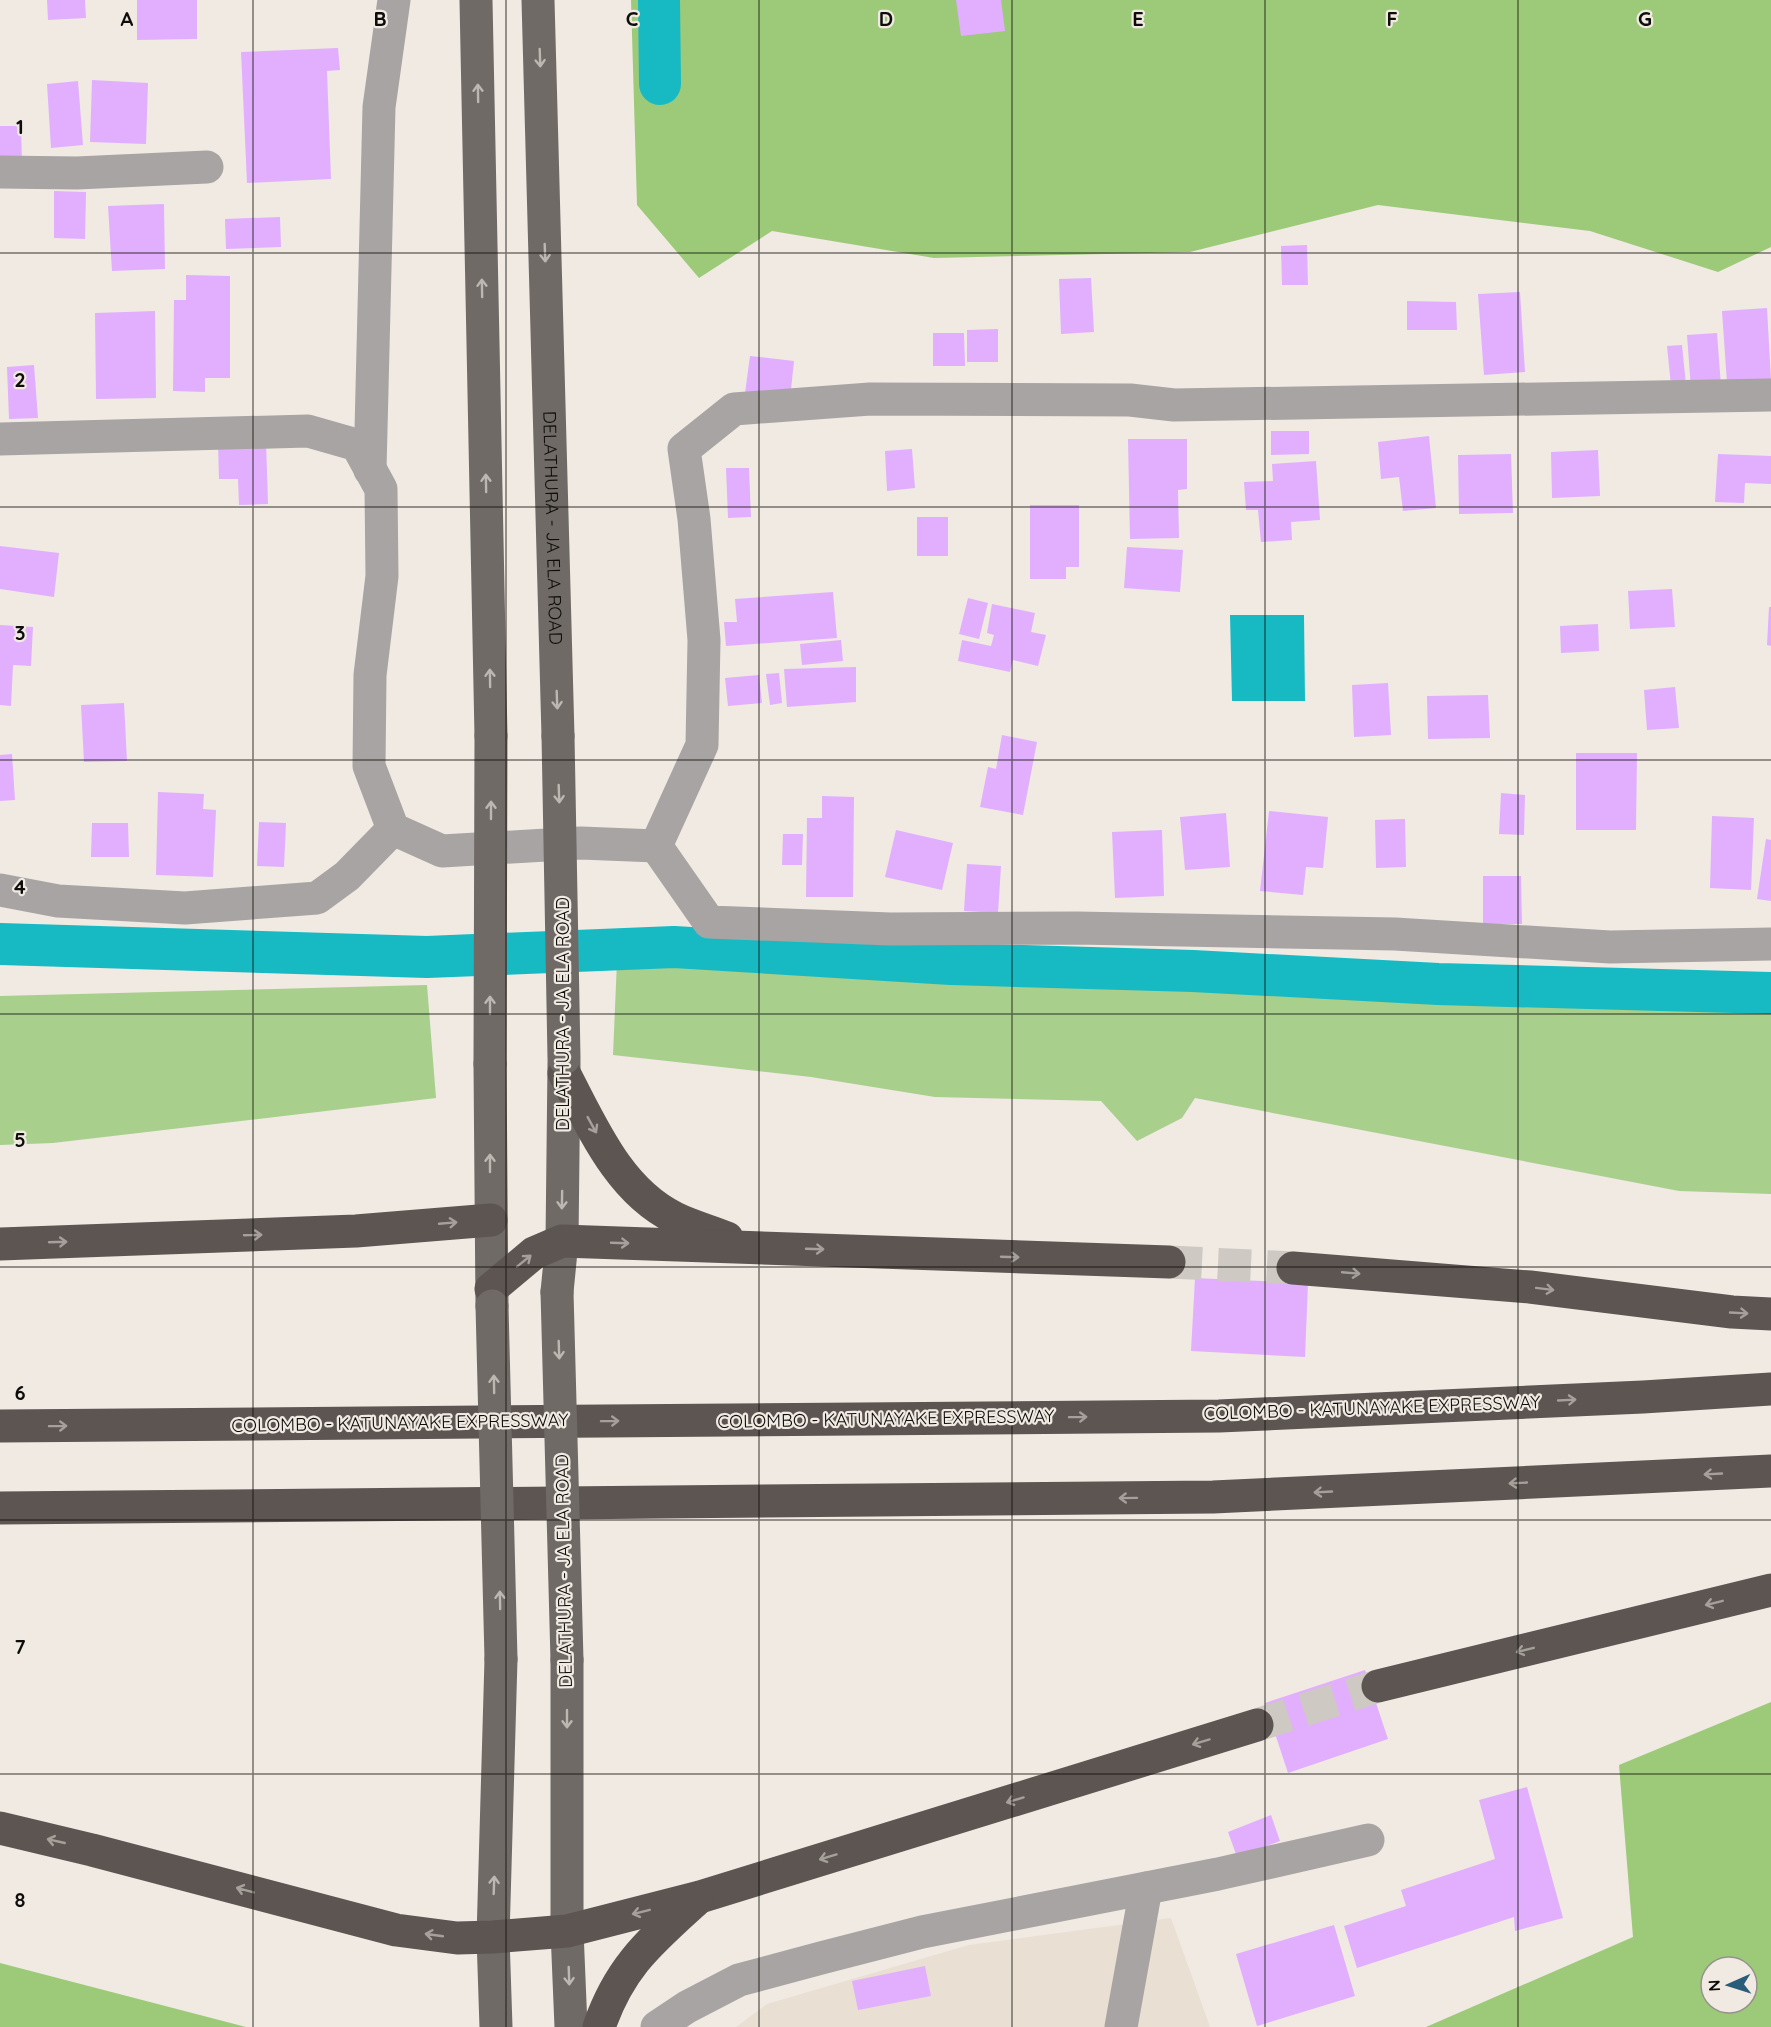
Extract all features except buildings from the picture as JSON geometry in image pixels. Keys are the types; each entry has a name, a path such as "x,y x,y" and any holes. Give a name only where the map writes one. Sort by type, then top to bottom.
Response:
{"highway":[{"path":"564,1066 606,1151 626,1180 649,1202 675,1218 752,1247"},
{"path":"0,1244 356,1231 491,1220"},
{"path":"492,1297 534,1253 562,1241 1169,1262"},
{"path":"1293,1268 1530,1287 1732,1312 1771,1314"},
{"name":"COLOMBO - KATUNAYAKE EXPRESSWAY","path":"0,1426 1219,1416 1771,1389"},
{"path":"0,1508 1213,1497 1771,1471"},
{"path":"1378,1686 1771,1590"},
{"path":"0,1828 396,1930 457,1938 567,1931 700,1897 1257,1725"},
{"path":"599,2027 615,1990 634,1960 648,1944 700,1897"}],"main road":[{"path":"476,0 491,736 491,1220 501,1659 492,1937 496,2027"},
{"name":"DELATHURA - JA ELA ROAD","path":"538,0 558,736 564,1066 562,1241 557,1292 567,1660 567,1931 571,2027"}],"street":[{"path":"370,470 379,107 394,0"},
{"path":"0,172 77,173 207,167"},
{"path":"656,846 702,745 704,640 694,519 684,449 734,409 870,399 1130,399 1174,405 1771,395"},
{"path":"0,439 308,431 357,445 381,489 382,576 370,675 369,766 393,829 442,851 580,843 656,846"},
{"path":"0,890 58,902 185,908 316,898 347,876 393,829"},
{"path":"656,846 709,922 890,929 1077,928 1395,934 1610,947 1771,944"},
{"path":"657,2027 687,2007 739,1980 922,1932 1146,1888 1368,1840"},
{"path":"1121,2027 1146,1888"}],"shaded area":[{"path":"1171,1918 1210,2027 736,2027 767,2004 969,1945"}],"green space":[{"path":"631,0 1771,0 1771,247 1718,272 1590,231 1378,205 1190,252 934,258 772,231 699,278 637,205"},
{"path":"617,961 1026,985 1381,995 1771,1012 1771,1194 1679,1191 1195,1098 1182,1118 1137,1141 1101,1101 935,1097 811,1077 613,1055"},
{"path":"427,985 436,1098 53,1143 0,1145 0,996"},
{"path":"1771,1702 1771,2027 1426,2027 1633,1937 1619,1765"},
{"path":"0,1963 246,2027 0,2027"}],"water":[{"path":"1230,615 1304,615 1305,701 1232,701"}],"waterway":[{"path":"659,0 660,84"},
{"path":"0,944 427,957 674,947 951,964 1193,971 1438,984 1771,993"}],"tunnel":[{"path":"1169,1262 1293,1268"},
{"path":"1257,1725 1378,1686"}]}
